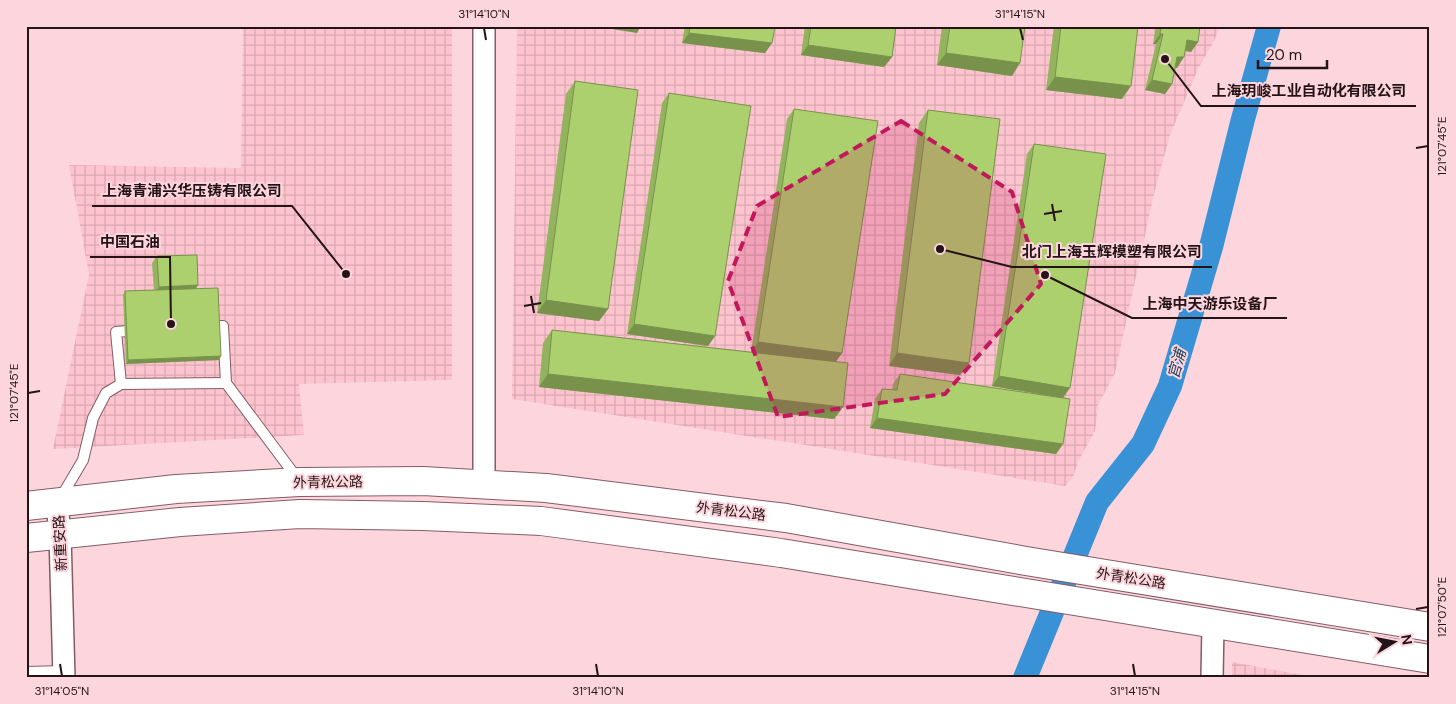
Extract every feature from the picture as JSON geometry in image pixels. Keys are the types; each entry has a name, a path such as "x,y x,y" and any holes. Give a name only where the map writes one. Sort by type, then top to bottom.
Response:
{"main road":[{"name":"外青松公路","path":"26,506 176,489 300,482 423,481 546,488 786,518 1026,561 1430,627"},
{"path":"26,538 180,522 300,514 542,520 781,553 1430,659"}],"street":[{"path":"484,26 484,484"},
{"name":"新重安路","path":"58,503 64,674"},
{"path":"1212,678 1213,624"}],"lane":[{"path":"194,327 223,326 226,383 300,482"},
{"path":"145,330 116,332 121,384 226,383"},
{"name":"新重安路","path":"58,503 83,460 93,418 106,392 121,384"},
{"path":"26,672 64,674"}],"highlighted area":[{"path":"901,121 1012,192 1041,284 945,394 778,417 728,281 757,206"}],"shaded area":[{"path":"243,26 452,26 452,380 299,384 304,435 53,449 89,274 69,165 241,168"},
{"path":"517,26 1220,26 1198,69 1170,135 1154,194 1115,373 1098,405 1095,431 1079,460 1073,477 1065,486 512,399"},
{"path":"1232,662 1318,678 1232,678"}],"building":[{"path":"690,26 775,26 772,43 689,33"},
{"path":"811,26 896,26 892,57 808,45"},
{"path":"950,26 1025,26 1020,63 946,53"},
{"path":"1061,26 1138,26 1131,86 1055,77"},
{"path":"1161,26 1200,26 1198,42 1187,40 1184,57 1177,57 1172,84 1152,80 1163,34 1160,34"},
{"path":"575,81 638,90 608,309 546,300"},
{"path":"669,93 751,106 715,336 634,324"},
{"path":"794,109 878,121 842,353 758,342"},
{"path":"928,110 1000,119 969,363 897,353"},
{"path":"1034,144 1106,154 1070,388 999,376"},
{"path":"197,255 198,285 159,287 157,256"},
{"path":"218,288 221,356 128,360 125,291"},
{"path":"552,330 848,363 843,407 548,374"},
{"path":"900,374 1070,399 1063,444 877,418 882,389 897,390"}],"waterway":[{"name":"官浦","path":"1025,678 1097,502 1143,444 1170,386 1211,247 1243,119 1269,26"}],"place":[{"name":"上海玥峻工业自动化有限公司","path":"1165,59"},
{"name":"北门上海玉辉模塑有限公司","path":"940,249"},
{"name":"上海青浦兴华压铸有限公司","path":"346,274"},
{"name":"上海中天游乐设备厂","path":"1045,275"},
{"name":"中国石油","path":"171,324"}]}
